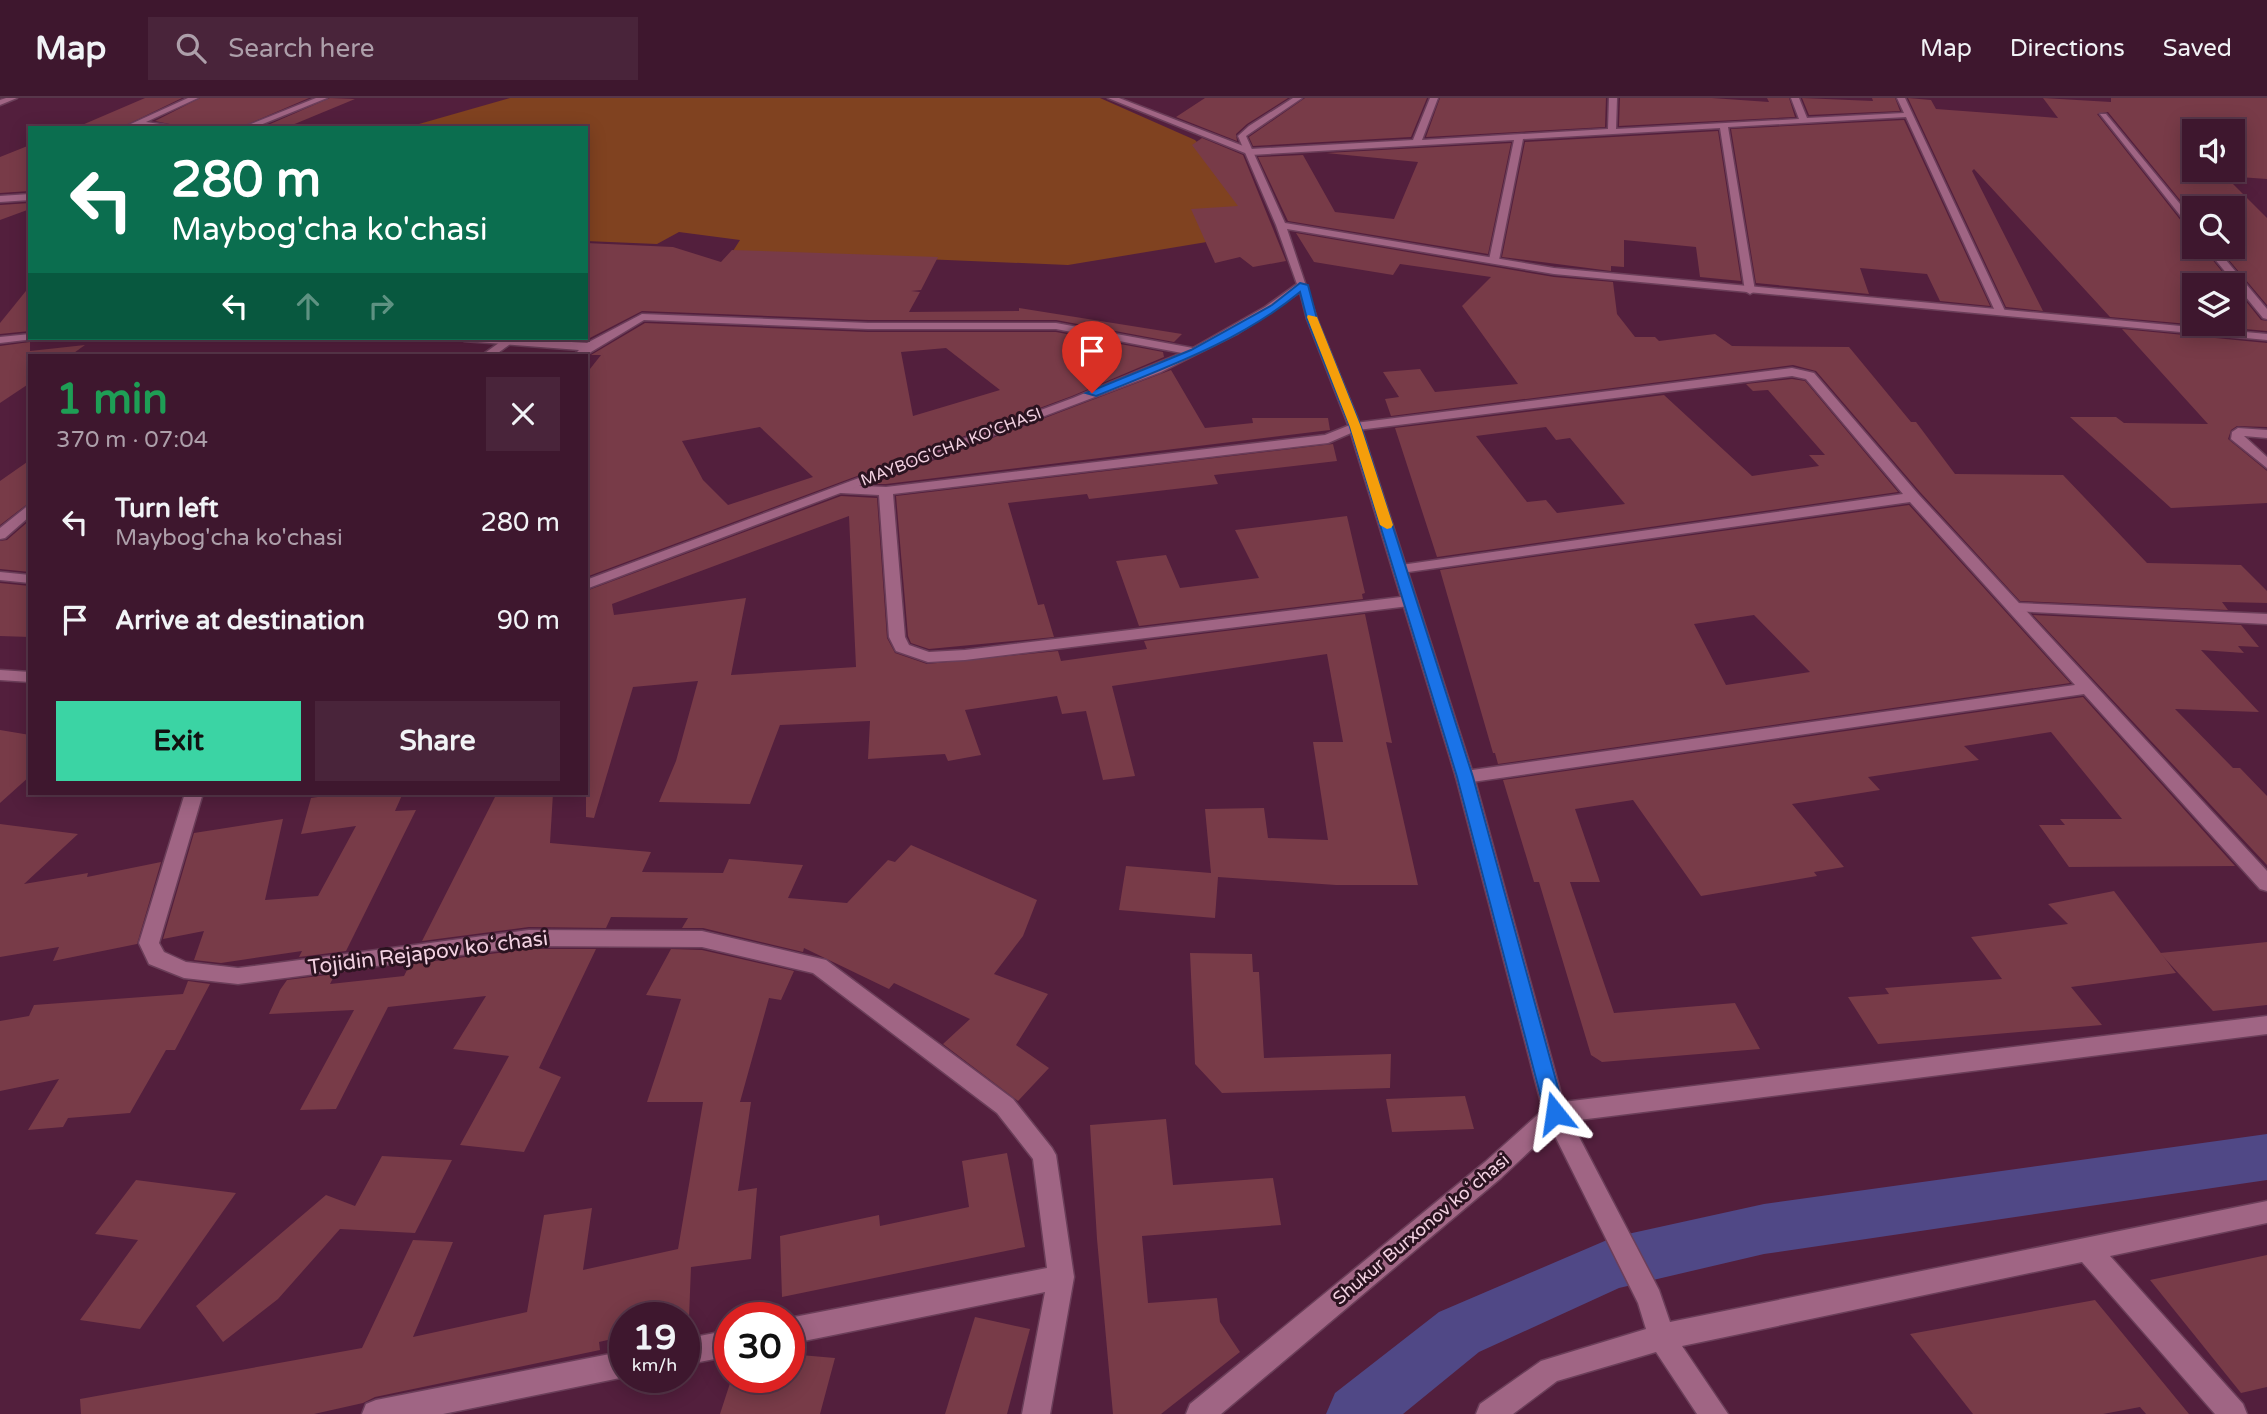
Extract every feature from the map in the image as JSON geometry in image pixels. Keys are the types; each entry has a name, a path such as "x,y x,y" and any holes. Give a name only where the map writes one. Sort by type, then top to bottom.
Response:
{"street":[{"path":"0,103 13,98"},
{"path":"130,126 194,98"},
{"path":"250,126 323,98"},
{"path":"1112,98 1250,152 1612,130 1907,116"},
{"path":"1298,98 1279,114 1243,132 1282,225 1312,319 1355,427 1401,569 1465,777 1559,1120 1650,1299 1662,1337 1688,1380 1714,1414"},
{"path":"1417,142 1434,98"},
{"path":"1612,130 1613,98"},
{"path":"1795,98 1804,121"},
{"path":"1901,98 1907,116 2000,311"},
{"path":"2103,116 2182,212"},
{"path":"1724,125 1750,291"},
{"path":"1494,260 1519,136"},
{"path":"0,199 28,197"},
{"path":"1282,225 1554,271 2267,337"},
{"path":"2220,259 2267,316"},
{"name":"MAYBOG'CHA KO'CHASI","path":"588,584 1195,352 1276,307 1303,285"},
{"path":"486,340 585,351 642,317 869,326 1056,326 1195,352"},
{"path":"0,340 28,337"},
{"path":"489,354 507,342"},
{"path":"841,489 886,491 1328,439 1355,427 1802,372 1810,376 1913,497 2267,884"},
{"path":"2267,433 2238,432 2236,436 2267,464"},
{"path":"886,491 897,637 902,648 928,657 965,655 1409,601"},
{"path":"1401,569 1913,497"},
{"path":"0,535 28,510"},
{"path":"0,576 28,579"},
{"path":"2017,608 2267,619"},
{"path":"0,675 28,675"},
{"path":"1465,777 2090,688"},
{"name":"Tojidin Rejapov koʻchasi","path":"193,795 149,943 156,958 184,970 238,976 529,938 702,939 819,966 1006,1106 1044,1155 1061,1277 1036,1414"},
{"path":"1559,1120 2267,1025"},
{"name":"Shukur Burxonov koʻchasi","path":"1200,1414 1493,1170 1559,1120"},
{"path":"1490,1414 1550,1370 1662,1337 2267,1212"},
{"path":"2088,1250 2233,1414"},
{"path":"805,1328 1061,1277"},
{"path":"376,1414 609,1367"}],"shaded area":[{"path":"510,98 1100,98 1195,140 1231,177 1255,234 1068,265 733,251 740,240 679,232 657,244 588,241 588,126 412,126"}],"building":[{"path":"145,98 182,98 124,126 80,126"},
{"path":"200,98 309,98 244,126 179,126 155,121"},
{"path":"330,98 355,99 290,126 266,126"},
{"path":"1205,98 1288,98 1247,124 1236,134 1237,141 1176,117"},
{"path":"1305,98 1427,98 1411,137 1253,146 1249,137"},
{"path":"1440,98 1606,98 1605,127 1426,137"},
{"path":"1620,98 1712,98 1769,102 1767,98 1789,98 1795,117 1619,126"},
{"path":"1802,98 1873,101 1872,98 1895,98 1900,111 1809,115"},
{"path":"1908,98 1931,100 1936,109 2058,118 2043,98 2111,102 2111,98 2267,98 2267,179 2245,177 2245,119 2182,119 2182,182 2231,182 2245,196 2182,196 2182,202 2108,112 2097,114 2182,222 2182,259 2212,259 2223,273 2182,273 2182,323 2110,317 1974,169 1972,171 2043,311 2006,307"},
{"path":"1904,120 1990,306 1940,301 1927,274 1860,268 1869,294 1756,283 1731,129"},
{"path":"1718,131 1741,281 1700,277 1696,247 1624,240 1624,267 1611,266 1611,271 1502,257 1525,142"},
{"path":"1202,138 1243,155 1286,261 1253,267 1240,257 1215,263 1191,209 1238,206 1192,145"},
{"path":"1511,143 1488,254 1288,221 1258,157 1303,155 1335,212 1394,219 1418,162 1326,153"},
{"path":"28,146 28,191 0,193 0,157"},
{"path":"2245,196 2267,218 2267,305 2245,279 2245,273 2240,273 2228,259 2245,259"},
{"path":"28,203 28,210 0,220 0,205"},
{"path":"1296,233 1554,277 1613,282 1617,314 1635,337 1655,337 1659,341 1715,334 1732,346 1849,347 1911,422 1916,422 1955,474 2063,475 2147,563 2241,565 2267,591 2267,603 2222,602 2228,610 2020,601 1920,492 1816,371 1793,365 1391,416 1385,399 1399,397 1383,372 1420,369 1435,392 1518,384 1462,306 1491,277 1400,264 1393,275 1314,262"},
{"path":"588,243 673,247 721,262 732,250 938,257 921,290 911,291 920,292 909,312 1019,311 1019,308 1182,334 1174,342 1056,320 868,320 642,311 588,339"},
{"path":"28,288 28,331 0,334 0,323"},
{"path":"2245,300 2261,320 2267,321 2267,331 2245,329"},
{"path":"645,323 868,332 1056,332 1163,352 1164,357 1072,396 588,576 588,371 601,355 591,355","holes":["946,348 1000,390 913,416 901,352","760,427 813,477 728,505 703,480 682,441"]},
{"path":"2122,329 2267,343 2267,427 2237,426 2231,430 2228,439 2267,471 2267,503 2171,508 2070,417 2116,417 2124,423 2208,424"},
{"path":"30,342 30,351 85,345 72,354 28,354 28,384 0,403 0,346"},
{"path":"1171,370 1205,428 1253,423 1252,418 1328,418 1330,430 872,484"},
{"path":"1792,379 1805,381 1898,492 1437,557 1395,428 1664,395 1752,476 1819,466 1809,455 1825,455 1768,390 1753,391 1746,384","holes":["1546,427 1556,440 1570,438 1625,504 1557,513 1546,500 1527,502 1476,436"]},
{"path":"1333,444 1337,461 1214,475 1218,484 1089,499 1087,494 1008,503 1038,605 1044,604 1054,637 929,649 911,643 908,636 896,496"},
{"path":"28,461 28,504 0,525 0,481"},
{"path":"841,496 877,498 887,638 895,653 927,664 1058,651 1061,661 1147,649 1144,641 1365,614 1392,743 1386,742 1418,885 1336,885 1218,877 1215,918 1119,910 1126,866 1211,873 1205,809 1264,808 1268,838 1328,840 1313,742 1343,742 1327,654 1112,686 1135,776 1103,780 1086,711 1062,714 1057,696 965,710 981,755 948,761 945,754 868,759 870,721 780,725 750,804 659,802 676,761 698,681 633,687 594,818 586,817 588,590","holes":["849,516 856,667 731,675 746,598 614,615 612,604"]},
{"path":"1909,505 2070,683 1498,764 1440,570","holes":["1754,615 1810,672 1726,685 1694,624"]},
{"path":"1347,516 1365,593 1362,594 1363,599 1139,626 1116,561 1166,555 1180,588 1259,578 1235,530"},
{"path":"28,522 28,572 0,569 0,541 7,540"},
{"path":"0,583 28,586 28,637 0,636"},
{"path":"2033,615 2241,625 2259,647 2238,646 2244,653 2201,650 2259,712 2175,709 2233,768 2240,768 2267,796 2267,865"},
{"path":"2083,697 2235,866 2069,867 2039,825 2065,825 2060,819 2122,819 2051,732 1964,746 1979,760 1868,777 1880,790 1792,804 1844,867 1814,872 1817,876 1701,896 1633,800 1575,809 1600,882 1570,882 1614,1013 1735,1003 1760,1049 1602,1062 1591,1055 1539,882 1534,882 1503,780"},
{"path":"0,730 28,735 28,778 0,803"},
{"path":"331,795 402,795 395,811 416,810 346,951 299,957 302,951 221,963 194,960 204,931 163,939 194,833 283,819 265,900 318,896 356,826 301,834 311,798"},
{"path":"496,795 553,795 550,843 651,852 642,872 723,873 729,859 803,865 788,898 847,903 888,860 895,862 911,845 1037,900 1023,936 994,974 1048,994 1016,1045 1049,1068 1018,1101 943,1044 970,1019 894,983 889,989 804,948 803,952 703,928 682,928 688,918 611,917 606,928 529,927 422,941"},
{"path":"0,824 78,834 24,884 88,873 87,877 161,862 137,944 53,961 59,947 0,957"},
{"path":"2114,891 2176,973 2071,987 2102,1025 1878,1044 1848,997 1889,994 1885,988 2002,979 1971,937 2068,924 2048,904"},
{"path":"2267,942 2267,1005 2213,1011 2160,953"},
{"path":"529,949 596,949 539,1068 561,1077 524,1152 460,1145 509,1056 453,1049 486,996 388,1007 336,1109 300,1110 354,1010 269,1014 287,980 335,974 330,984 404,976 410,964"},
{"path":"671,949 702,950 794,971 781,1000 769,998 740,1102 751,1102 738,1191 757,1188 751,1259 691,1267 690,1302 609,1302 609,1340 599,1342 600,1350 375,1397 363,1403 314,1414 81,1414 80,1399 362,1348 413,1240 453,1242 413,1337 527,1312 544,1215 592,1208 583,1270 678,1249 703,1102 647,1102 681,999 646,995"},
{"path":"1190,953 1252,954 1253,972 1259,972 1264,1058 1391,1054 1390,1088 1222,1093 1195,1064"},
{"path":"188,981 210,984 175,1050 166,1050 130,1113 68,1118 63,1127 28,1130 59,1079 0,1091 0,1021 29,1016 34,1005 183,994"},
{"path":"1465,1096 1474,1129 1392,1132 1386,1099"},
{"path":"1166,1119 1173,1185 1273,1178 1281,1225 1142,1236 1148,1303 1217,1298 1220,1322 1240,1352 1161,1414 1113,1414 1090,1125"},
{"path":"1007,1153 1025,1247 782,1297 780,1236 879,1215 880,1226 969,1207 962,1161"},
{"path":"382,1156 452,1160 415,1233 340,1229 278,1299 223,1342 196,1306 326,1195 355,1206"},
{"path":"136,1180 236,1193 140,1329 80,1320 138,1240 95,1234"},
{"path":"2267,1255 2267,1387 2241,1393 2150,1280"},
{"path":"2095,1300 2189,1414 2146,1414 2140,1407 2103,1414 1973,1414 1910,1334"},
{"path":"975,1317 1030,1329 1007,1414 945,1414"},
{"path":"805,1355 835,1358 820,1414 720,1414 727,1393 805,1393"}],"waterway":[{"path":"1356,1414 1459,1332 1614,1263 1764,1229 2267,1157"}],"slow traffic":[{"path":"1312,317 1355,427 1387,525"}],"route":[{"path":"1092,393 1195,352 1276,307 1303,285 1312,319 1355,427 1465,777 1555,1113"}]}
